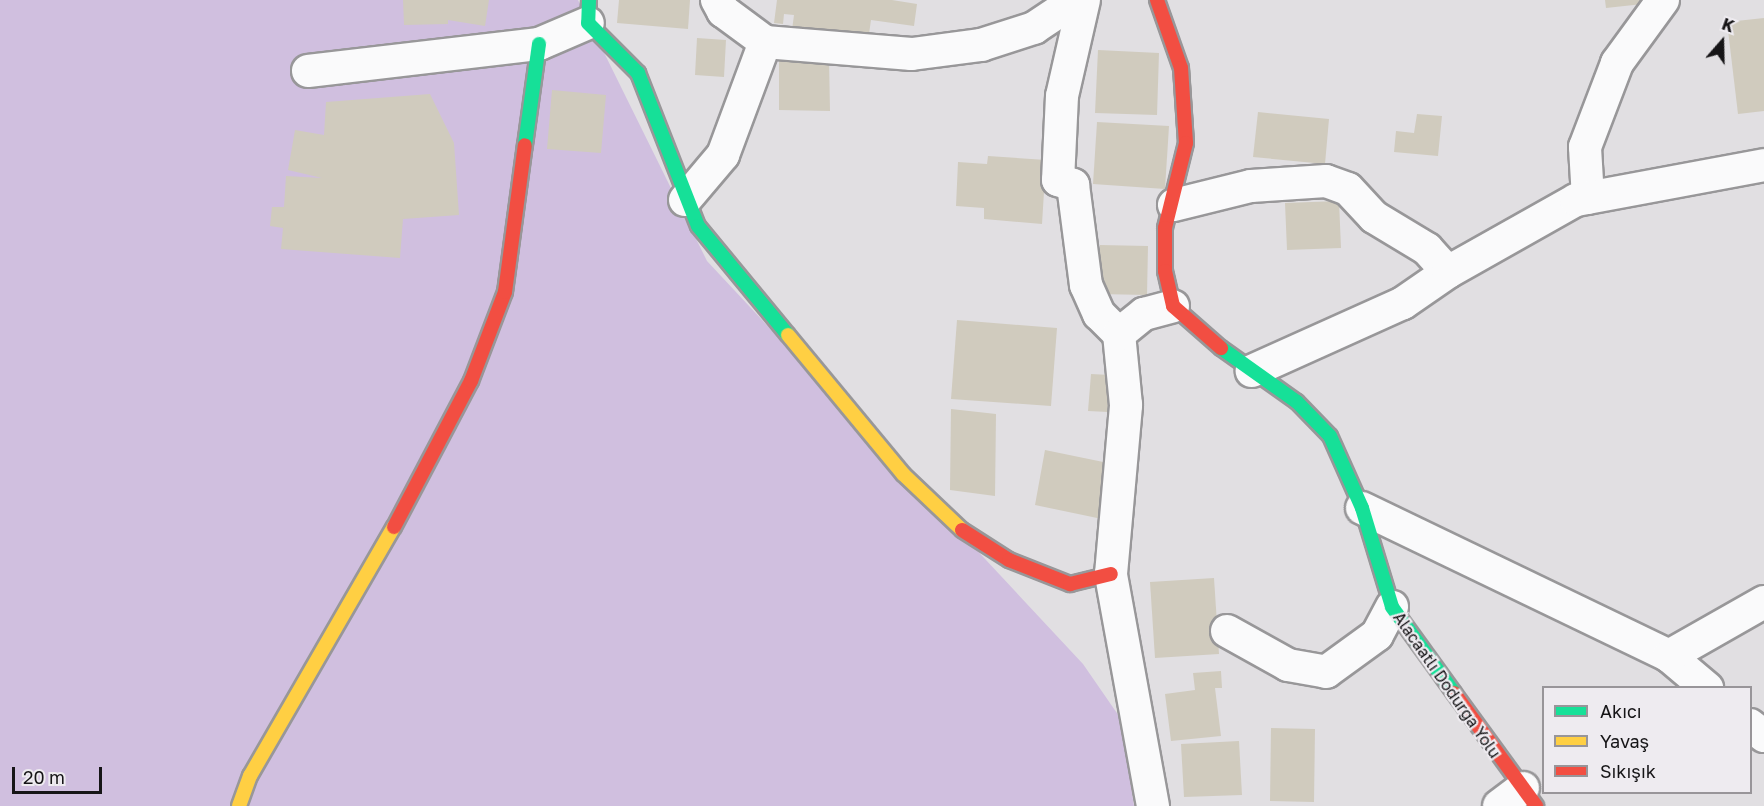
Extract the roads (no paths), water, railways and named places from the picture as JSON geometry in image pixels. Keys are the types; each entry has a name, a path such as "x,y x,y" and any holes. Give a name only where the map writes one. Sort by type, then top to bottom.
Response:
{"street":[{"path":"717,0 723,11 765,42 912,54 981,45 1034,28 1076,0"},
{"path":"1084,0 1062,96 1058,180 1073,185 1086,285 1099,314 1119,334 1126,405 1112,574 1153,806"},
{"path":"1119,334 1144,314 1173,306 1165,271 1165,228 1174,205 1186,143 1181,68 1157,0"},
{"path":"1588,198 1585,147 1613,74 1664,0"},
{"path":"308,71 539,44 589,11 638,73 685,200 698,226 903,474 964,532 1009,560 1070,584 1112,574"},
{"path":"685,200 723,154 765,42"},
{"path":"239,806 250,776 363,586 471,381 505,292 539,44"},
{"path":"1252,371 1403,303 1448,272 1588,198 1764,165"},
{"path":"1174,205 1251,186 1326,181 1348,189 1374,217 1426,249 1448,272"},
{"name":"Alacaatlı Dodurga Yolu","path":"1173,306 1198,332 1297,402 1330,436 1362,508 1392,608 1519,800"},
{"path":"1362,508 1669,656 1706,686"},
{"path":"1669,656 1764,602"},
{"path":"1227,632 1288,665 1326,672 1377,635 1392,608"},
{"path":"1752,726 1764,736"}]}
